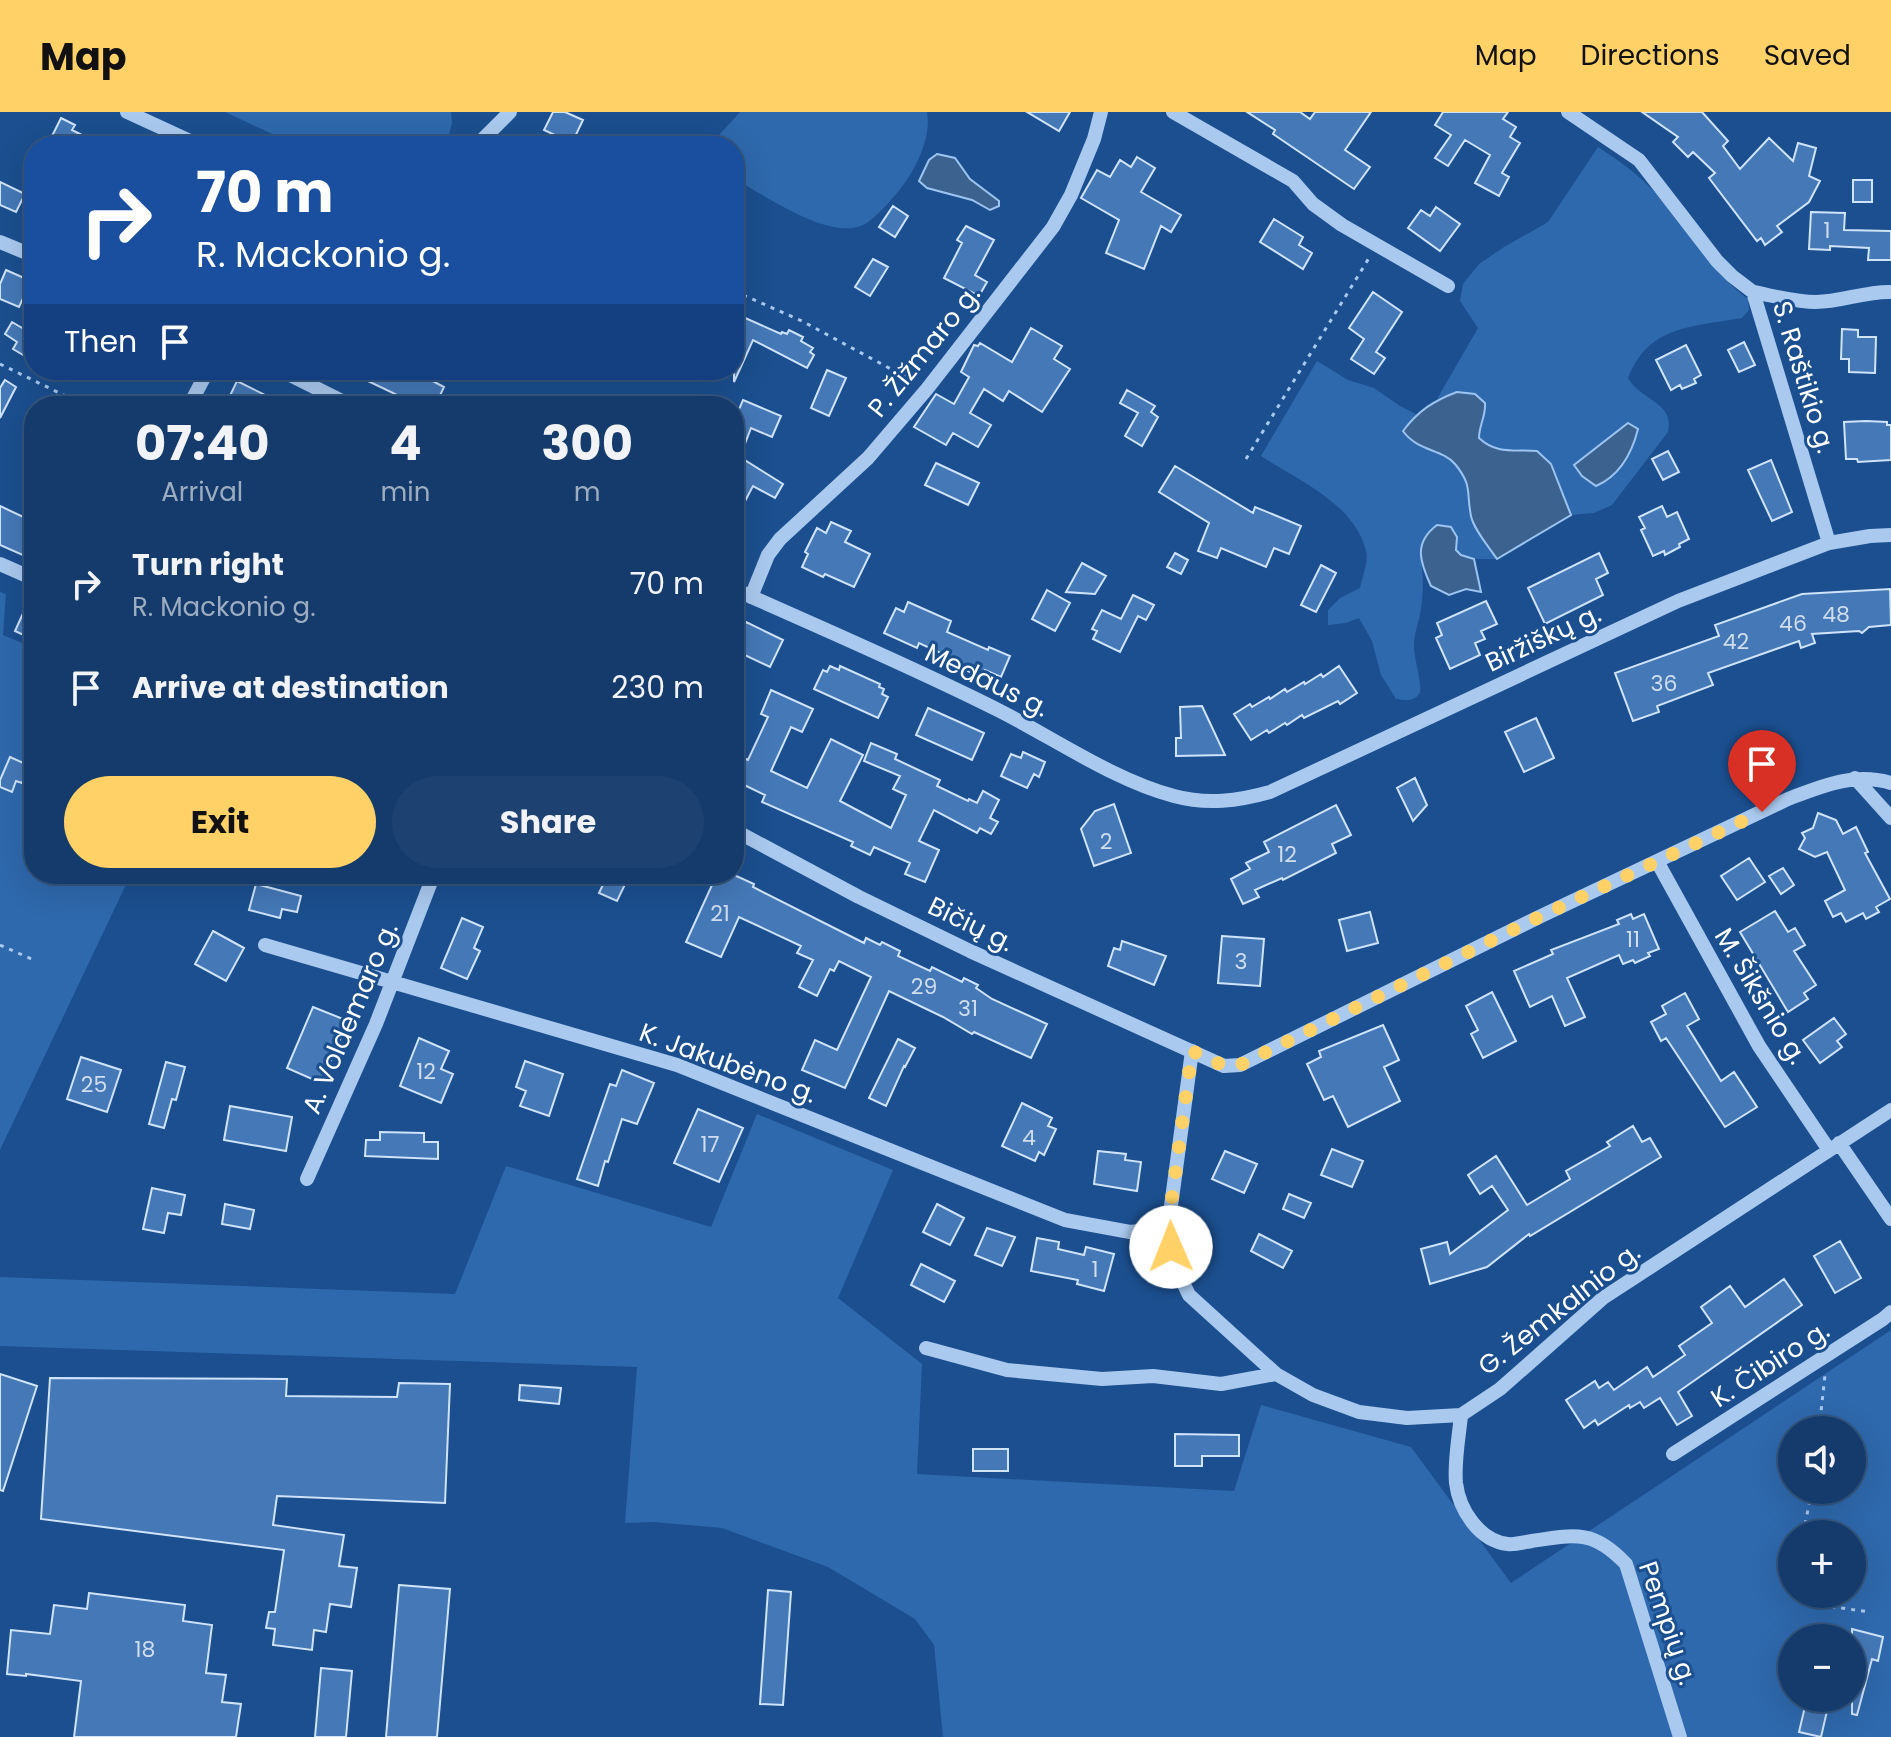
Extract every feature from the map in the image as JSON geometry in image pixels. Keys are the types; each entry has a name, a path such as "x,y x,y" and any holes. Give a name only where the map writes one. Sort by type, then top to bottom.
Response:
{"street":[{"path":"486,136 510,112"},
{"name":"P. Žižmaro g.","path":"751,597 768,555 780,539 868,458 927,389 1053,227 1071,195 1094,139 1101,112"},
{"path":"1173,112 1293,181 1313,204 1342,225 1448,286"},
{"name":"S. Raštikio g.","path":"1568,112 1639,160 1717,261 1753,292 1829,543"},
{"path":"133,113 180,136"},
{"path":"0,242 24,252"},
{"path":"1753,292 1818,302 1891,292"},
{"path":"300,380 332,396"},
{"name":"Biržiškų g.","path":"1222,801 1270,792 1678,601 1829,543 1891,535"},
{"path":"0,564 24,575"},
{"name":"Medaus g.","path":"744,594 998,710 1144,786 1198,801 1222,801"},
{"path":"1855,778 1891,783"},
{"path":"1855,778 1891,818"},
{"name":"Bičių g.","path":"744,835 859,897 970,951 1224,1066 1240,1065 1539,917 1788,799 1824,785 1855,778"},
{"name":"M. Šikšnio g.","path":"1658,863 1759,1046 1891,1219"},
{"name":"A. Voldemaro g.","path":"307,1179 376,1024 430,884"},
{"name":"K. Jakubėno g.","path":"265,945 677,1065 1065,1220 1130,1232 1168,1228"},
{"path":"1192,1051 1168,1228 1175,1266 1189,1295 1276,1374 1313,1395 1359,1412 1407,1418 1461,1415"},
{"name":"G. Žemkalnio g.","path":"1461,1415 1500,1389 1603,1298 1891,1110"},
{"name":"K. Čibiro g.","path":"1673,1454 1891,1312"},
{"path":"926,1348 1007,1370 1102,1379 1153,1376 1221,1384 1276,1374"},
{"name":"Pempių g.","path":"1461,1415 1456,1482 1461,1502 1472,1524 1485,1536 1508,1544 1566,1535 1591,1538 1609,1546 1626,1564 1680,1737"}],"path":[{"path":"1246,459 1377,244"},
{"path":"744,295 802,321 927,389"},
{"path":"0,364 24,376"},
{"path":"33,380 66,396"},
{"path":"0,945 36,961"},
{"path":"1821,1416 1827,1356"},
{"path":"1841,1608 1870,1612"}],"shaded area":[{"path":"225,112 451,112 449,136 277,136"},
{"path":"740,112 927,112 928,121 923,148 911,174 898,192 868,222 849,228 815,222 744,185 744,136 720,134"},
{"path":"1598,147 1650,188 1710,263 1748,299 1749,310 1742,318 1674,332 1648,348 1628,378 1667,414 1668,432 1612,505 1594,513 1571,515 1551,464 1525,451 1495,449 1479,439 1485,403 1474,395 1462,393 1437,399 1478,328 1460,301 1463,284 1479,264 1548,222"},
{"path":"937,154 955,158 970,179 999,201 999,206 990,210 972,200 927,188 919,181 929,160"},
{"path":"1317,361 1348,380 1374,388 1416,414 1403,431 1415,442 1450,459 1461,471 1467,483 1473,521 1497,559 1475,559 1460,554 1456,550 1457,537 1420,551 1423,594 1414,645 1420,691 1412,699 1396,699 1381,675 1372,641 1359,618 1328,625 1328,610 1340,598 1360,588 1367,555 1360,534 1338,507 1323,495 1261,456"},
{"path":"1457,392 1475,394 1485,403 1479,438 1493,447 1506,450 1537,451 1551,464 1571,515 1497,559 1473,521 1467,484 1461,472 1450,459 1415,442 1403,431 1427,407"},
{"path":"1628,423 1638,429 1628,455 1618,470 1596,486 1582,476 1574,465"},
{"path":"1437,525 1451,527 1457,537 1456,550 1474,559 1481,592 1466,589 1449,595 1431,586 1421,553 1424,539"},
{"path":"0,592 6,594 3,635 24,644 24,884 126,884 0,1150"},
{"path":"757,1114 893,1170 838,1298 922,1364 917,1474 1234,1491 1261,1405 1411,1447 1511,1583 1891,1330 1891,1737 943,1737 934,1645 915,1619 828,1567 722,1528 654,1522 625,1523 637,1367 0,1346 0,1277 455,1294 506,1166 711,1227"}],"building":[{"path":"553,112 565,112 583,120 575,136 557,136 544,130"},
{"path":"1027,112 1070,112 1059,131"},
{"path":"1247,112 1300,112 1310,119 1315,112 1371,112 1345,150 1370,167 1354,189 1273,134 1275,130"},
{"path":"1443,112 1508,112 1503,119 1516,127 1510,137 1520,143 1502,173 1509,177 1499,196 1475,183 1490,155 1465,140 1448,166 1435,158 1451,135 1435,125"},
{"path":"1642,112 1702,112 1728,141 1723,146 1740,169 1769,138 1793,161 1798,143 1816,148 1809,176 1820,181 1809,202 1777,226 1782,232 1765,245 1761,238 1757,241 1709,178 1715,173 1693,152 1688,157 1673,142 1678,137"},
{"path":"61,118 75,125 72,130 82,135 82,136 52,136"},
{"path":"1137,157 1155,168 1141,192 1181,215 1171,232 1161,226 1144,269 1106,253 1119,220 1081,198 1097,170 1110,177 1120,160 1131,167"},
{"path":"1853,180 1872,180 1872,202 1853,202"},
{"path":"0,182 24,194 16,212 0,205"},
{"path":"893,206 908,216 895,237 879,227"},
{"path":"1436,207 1460,224 1440,251 1408,228 1421,210 1430,216"},
{"path":"1811,212 1845,213 1844,230 1891,231 1891,260 1868,260 1869,248 1830,246 1830,250 1809,249"},
{"path":"1274,219 1303,237 1299,245 1312,253 1303,269 1260,242"},
{"path":"966,226 994,240 975,275 987,282 979,296 944,278 962,243 957,240"},
{"path":"873,259 888,267 870,296 855,287"},
{"path":"6,270 24,278 24,296 19,307 0,299 0,284"},
{"path":"1373,292 1402,312 1376,352 1385,358 1374,374 1351,359 1364,339 1349,328"},
{"path":"744,317 781,334 787,334 789,330 803,337 801,341 813,348 810,352 814,355 807,368 753,340 744,360"},
{"path":"12,322 24,329 24,356 13,349 17,342 5,334"},
{"path":"1031,328 1062,346 1054,359 1070,369 1042,412 1009,391 1003,401 984,389 970,413 991,425 978,447 953,433 946,445 914,427 936,394 954,404 969,377 961,372 974,345 980,343 1012,362"},
{"path":"1842,329 1858,330 1858,337 1876,337 1875,373 1849,372 1849,359 1841,359"},
{"path":"1744,342 1755,365 1739,372 1728,350"},
{"path":"1686,345 1701,375 1694,379 1696,383 1671,390 1656,360"},
{"path":"827,370 846,378 829,416 811,408"},
{"path":"5,380 16,387 0,418 0,388"},
{"path":"366,380 431,380 444,387 440,396 399,396"},
{"path":"237,381 267,396 230,396"},
{"path":"1127,390 1155,406 1151,412 1158,417 1142,446 1125,436 1138,413 1120,403"},
{"path":"744,400 781,416 772,437 751,428 744,446"},
{"path":"1844,422 1891,425 1891,460 1858,462 1857,459 1846,459"},
{"path":"1668,451 1679,472 1663,480 1652,459"},
{"path":"744,460 783,484 775,498 753,486 744,503"},
{"path":"1771,460 1792,512 1772,521 1748,470"},
{"path":"936,463 979,483 968,505 925,485"},
{"path":"1175,466 1253,513 1255,507 1301,526 1289,554 1274,548 1266,567 1221,548 1217,558 1198,551 1209,523 1159,492"},
{"path":"0,506 24,517 24,556 0,545"},
{"path":"1662,506 1667,517 1677,512 1689,539 1665,555 1664,551 1653,556 1641,530 1645,528 1639,517"},
{"path":"831,522 851,531 845,542 870,554 854,587 802,567 808,554 805,552 817,528 826,533"},
{"path":"1175,553 1188,560 1181,574 1167,567"},
{"path":"1599,553 1608,573 1596,579 1603,595 1545,624 1528,588"},
{"path":"1082,563 1106,576 1095,594 1066,592"},
{"path":"1321,565 1336,573 1316,612 1301,605"},
{"path":"1890,589 1891,625 1869,627 1862,633 1812,634 1815,643 1801,648 1799,641 1708,673 1713,685 1657,706 1659,712 1633,721 1615,673 1719,636 1715,625 1802,594"},
{"path":"1047,590 1070,603 1055,631 1032,619"},
{"path":"1133,595 1154,605 1146,620 1138,616 1120,652 1093,639 1097,631 1092,629 1102,610 1121,619"},
{"path":"1486,601 1497,624 1481,631 1485,639 1475,643 1480,655 1450,669 1436,638 1442,635 1437,623"},
{"path":"908,602 951,621 947,632 1010,656 1001,677 985,670 981,677 952,664 954,659 919,643 917,648 884,633 896,608 904,612"},
{"path":"24,611 24,635 15,631"},
{"path":"746,622 783,640 770,667 744,655"},
{"path":"830,666 839,670 840,666 880,684 879,687 884,689 882,694 888,697 878,718 814,689 823,670 827,672"},
{"path":"1339,666 1357,693 1340,704 1338,701 1304,718 1302,715 1251,740 1234,714 1285,689 1287,692 1305,684 1321,674 1323,677"},
{"path":"771,690 813,709 802,732 791,727 771,771 807,788 831,739 863,755 840,801 891,828 906,795 893,789 900,776 864,761 871,743 897,754 895,759 940,780 937,786 968,801 977,803 983,791 999,800 990,818 998,822 991,834 980,828 977,833 934,810 919,841 939,850 925,882 905,874 910,863 874,847 870,855 851,846 853,842 762,802 765,795 744,785 744,758 748,760 768,717 761,714"},
{"path":"1202,706 1225,755 1176,756 1176,738 1181,738 1180,707"},
{"path":"928,708 984,733 972,760 916,735"},
{"path":"1536,718 1554,758 1524,772 1505,732"},
{"path":"1023,752 1045,762 1039,777 1034,774 1027,788 1001,776 1011,754 1021,758"},
{"path":"10,757 24,763 24,779 22,783 16,781 12,792 0,787"},
{"path":"1415,778 1427,805 1413,821 1397,788"},
{"path":"1114,804 1131,853 1094,866 1081,829 1095,811"},
{"path":"1336,805 1351,835 1332,844 1336,853 1283,880 1255,890 1259,897 1243,904 1231,879 1250,869 1246,863 1269,852 1264,842"},
{"path":"1818,813 1836,820 1843,834 1856,827 1868,852 1865,853 1890,899 1876,907 1879,912 1866,919 1863,913 1846,922 1841,913 1833,917 1825,901 1845,890 1827,852 1815,857 1799,849 1805,838 1802,833 1813,828"},
{"path":"1749,858 1765,882 1737,900 1721,876"},
{"path":"1783,868 1794,885 1781,894 1769,876"},
{"path":"744,879 754,884 753,887 864,943 866,938 880,945 882,942 900,951 898,956 930,971 932,967 962,982 964,978 978,985 976,988 992,999 1047,1024 1031,1058 974,1032 972,1034 889,991 845,1088 802,1070 815,1040 837,1050 871,977 839,961 834,971 830,969 817,996 799,987 813,960 797,953 801,946 739,917 721,957 686,942 712,884 744,884"},
{"path":"256,884 301,896 297,912 282,909 280,918 249,910"},
{"path":"603,884 625,884 617,901 599,893"},
{"path":"1775,911 1788,932 1795,928 1805,945 1794,951 1816,985 1804,993 1808,999 1788,1012 1740,932"},
{"path":"1370,912 1378,943 1347,951 1339,920"},
{"path":"1631,914 1633,919 1644,914 1659,949 1635,963 1633,960 1623,964 1619,955 1567,978 1585,1017 1565,1026 1552,996 1530,1007 1514,971 1553,954 1551,950 1619,924 1617,920"},
{"path":"462,918 483,927 474,948 480,951 467,979 441,968"},
{"path":"213,931 244,948 226,981 195,964"},
{"path":"1222,936 1264,939 1260,986 1218,983"},
{"path":"1122,941 1166,956 1154,985 1108,966 1114,948 1120,950"},
{"path":"1492,992 1516,1041 1483,1058 1471,1034 1478,1030 1466,1006"},
{"path":"1685,993 1699,1019 1687,1026 1721,1081 1734,1072 1757,1107 1725,1127 1666,1038 1661,1041 1651,1022 1666,1014 1662,1006"},
{"path":"313,1007 348,1021 321,1083 287,1068"},
{"path":"1834,1018 1846,1034 1837,1041 1842,1047 1820,1063 1803,1040"},
{"path":"1383,1025 1399,1060 1384,1067 1400,1101 1348,1127 1333,1096 1324,1100 1307,1064 1321,1057 1319,1051"},
{"path":"419,1038 449,1051 441,1069 453,1074 441,1103 400,1086"},
{"path":"898,1039 915,1048 886,1106 869,1098"},
{"path":"81,1057 121,1070 107,1112 67,1099"},
{"path":"525,1061 563,1074 549,1116 520,1106 526,1091 516,1087"},
{"path":"166,1062 185,1067 164,1128 149,1124"},
{"path":"622,1070 654,1083 637,1124 622,1119 598,1186 577,1179 610,1084 616,1086"},
{"path":"1022,1103 1052,1118 1048,1126 1056,1129 1044,1155 1039,1152 1035,1161 1002,1146"},
{"path":"230,1106 292,1117 286,1151 224,1140"},
{"path":"698,1109 743,1128 719,1182 674,1163"},
{"path":"1633,1126 1642,1142 1650,1138 1661,1157 1529,1234 1487,1267 1430,1284 1421,1249 1447,1242 1450,1254 1508,1210 1492,1186 1480,1194 1468,1175 1496,1156 1527,1205 1570,1179 1566,1171 1610,1146 1607,1142"},
{"path":"380,1132 424,1133 424,1142 438,1142 438,1159 365,1156 366,1140 380,1140"},
{"path":"1332,1149 1363,1161 1352,1187 1321,1175"},
{"path":"1098,1151 1126,1154 1125,1160 1141,1162 1137,1191 1094,1184"},
{"path":"1225,1151 1257,1164 1244,1193 1212,1179"},
{"path":"152,1188 185,1195 181,1215 168,1213 164,1233 143,1229"},
{"path":"1289,1194 1311,1203 1304,1218 1283,1209"},
{"path":"225,1204 254,1210 250,1229 222,1224"},
{"path":"937,1204 964,1218 950,1245 923,1232"},
{"path":"987,1228 1015,1237 1002,1266 975,1255"},
{"path":"1259,1234 1292,1251 1283,1268 1251,1251"},
{"path":"1037,1238 1059,1242 1058,1249 1084,1255 1086,1247 1114,1254 1104,1291 1077,1284 1078,1280 1031,1271"},
{"path":"1840,1241 1861,1278 1835,1293 1814,1256"},
{"path":"921,1264 955,1281 944,1302 911,1285"},
{"path":"1784,1279 1802,1305 1678,1392 1692,1416 1677,1425 1660,1398 1644,1408 1640,1402 1630,1408 1629,1405 1598,1425 1595,1420 1584,1428 1566,1400 1595,1381 1599,1388 1608,1382 1614,1390 1647,1367 1653,1377 1685,1355 1679,1346 1712,1323 1701,1307 1730,1286 1745,1307"},
{"path":"0,1374 37,1386 3,1491 0,1490"},
{"path":"50,1378 287,1379 286,1396 397,1397 399,1383 450,1384 445,1503 277,1496 273,1525 344,1535 339,1566 357,1568 351,1607 330,1604 326,1632 314,1630 312,1650 273,1645 275,1629 266,1628 269,1612 275,1612 284,1550 41,1519"},
{"path":"520,1385 561,1388 559,1404 519,1400"},
{"path":"1175,1434 1239,1435 1239,1456 1202,1456 1202,1466 1175,1466"},
{"path":"973,1449 1008,1449 1008,1471 973,1471"},
{"path":"399,1585 450,1589 437,1737 386,1737"},
{"path":"768,1590 791,1592 783,1705 760,1704"},
{"path":"89,1593 185,1605 183,1621 212,1625 206,1673 226,1675 222,1702 241,1704 236,1737 74,1737 81,1681 7,1674 11,1630 50,1634 54,1605 87,1609"},
{"path":"1866,1633 1883,1637 1878,1661 1872,1659 1866,1681"},
{"path":"321,1668 352,1671 346,1737 315,1737"},
{"path":"1804,1712 1827,1712 1821,1737 1799,1732"}],"route":[{"path":"1171,1247 1168,1228 1192,1051 1224,1066 1240,1065 1539,917 1762,812"}]}
